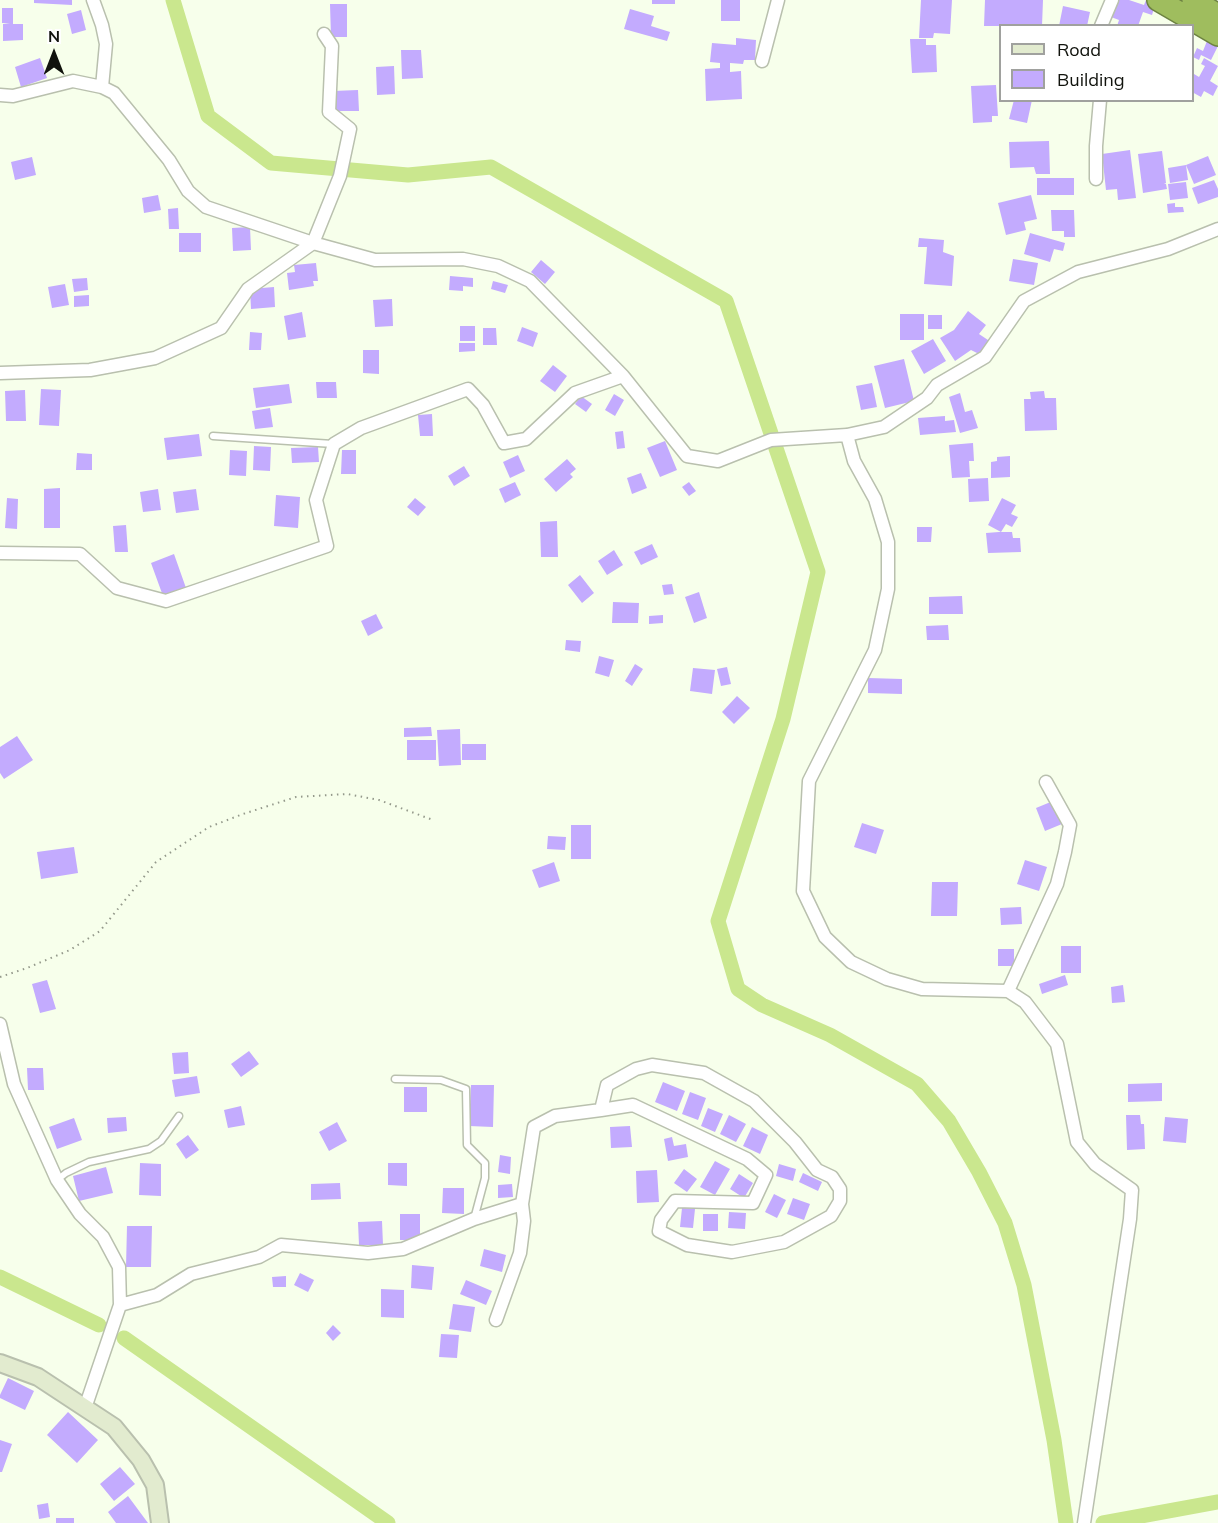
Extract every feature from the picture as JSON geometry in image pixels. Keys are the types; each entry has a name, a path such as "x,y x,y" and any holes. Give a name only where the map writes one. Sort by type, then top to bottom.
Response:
{"highway":[{"path":"1158,0 1218,35"},
{"path":"1193,0 1218,15"}],"street":[{"path":"93,0 106,44 102,87"},
{"path":"762,61 778,0"},
{"path":"1102,24 1112,0"},
{"path":"0,373 90,370 155,358 221,328 248,289 313,243 340,176 350,129 329,112 332,46 324,34"},
{"path":"0,95 13,96 73,81 102,87 114,93 170,160 188,191 206,207 313,243 375,260 463,259 498,266 530,282 622,376 687,456 718,461 771,440 847,435 884,427 927,398 936,385 985,357 1024,301 1078,272 1168,249 1218,229"},
{"path":"1096,179 1100,102"},
{"path":"0,553 80,554 117,588 166,601 327,546 316,501 334,444 361,428 468,389 483,405 504,443 526,439 575,393 622,376"},
{"path":"847,435 854,460 875,499 888,542 888,589 875,650 809,781 803,891 825,937 851,962 886,979 922,989 1008,991 1025,1002 1057,1044 1077,1142 1095,1164 1132,1190 1130,1219 1085,1520"},
{"path":"1008,991 1057,884 1070,825 1046,782"},
{"path":"0,1024 14,1084 57,1180 80,1214 103,1237 119,1267 120,1305 85,1408"},
{"path":"496,1320 520,1253 524,1221 522,1203 534,1127 555,1116 633,1106 747,1159 766,1175 753,1203 675,1201 661,1220 659,1231 687,1245 732,1252 784,1242 831,1216 840,1201 840,1190 832,1177 817,1170 795,1142 754,1101 704,1073 652,1065 636,1069 607,1085 601,1110"},
{"path":"120,1305 157,1294 191,1274 259,1257 281,1245 368,1253 404,1249 474,1219 522,1203"},
{"path":"0,1363 38,1377 114,1427 141,1460 155,1485 160,1523"}],"lane":[{"path":"213,436 334,444"},
{"path":"395,1079 441,1080 466,1089 467,1145 486,1163 485,1178 474,1219"},
{"path":"57,1180 89,1162 149,1149 161,1141 179,1116"}],"path":[{"path":"0,977 70,951 100,931 156,862 208,827 243,814 296,797 347,794 379,800 433,820"}],"building":[{"path":"34,0 72,0 72,5 34,3"},
{"path":"652,0 675,0 675,4 652,4"},
{"path":"721,0 740,0 740,21 721,21"},
{"path":"921,0 952,0 950,34 934,33 933,38 919,38"},
{"path":"985,0 1043,0 1042,24 984,26"},
{"path":"1117,0 1129,0 1144,5 1146,0 1156,2 1152,15 1143,12 1139,24 1118,24 1119,20 1111,17"},
{"path":"330,4 347,4 347,37 331,37"},
{"path":"1063,6 1090,12 1087,24 1059,24"},
{"path":"2,8 13,8 13,24 23,24 23,40 3,41 3,24 10,23 2,23"},
{"path":"630,9 654,16 651,26 670,32 667,41 624,29"},
{"path":"81,10 86,30 72,34 67,14"},
{"path":"736,38 756,40 755,60 744,60 743,64 730,63 730,72 741,71 742,99 706,101 705,69 720,68 720,63 710,62 712,43 736,45"},
{"path":"910,39 926,39 926,45 936,45 937,72 912,73"},
{"path":"1207,41 1218,46 1211,60 1201,55 1199,60 1194,58 1197,48 1203,51"},
{"path":"401,50 421,50 423,78 402,79"},
{"path":"40,58 47,78 21,87 15,67"},
{"path":"1204,58 1218,66 1210,81 1218,86 1213,96 1204,91 1201,97 1194,93 1194,74 1199,77 1205,66 1201,64"},
{"path":"394,66 395,94 377,95 376,67"},
{"path":"996,85 998,116 992,116 992,122 973,123 971,86"},
{"path":"358,90 359,111 334,111 333,91"},
{"path":"1013,102 1032,102 1027,123 1009,119"},
{"path":"1049,141 1050,174 1036,174 1034,167 1010,168 1009,142"},
{"path":"1130,150 1136,198 1118,200 1117,189 1106,190 1102,154"},
{"path":"1162,151 1166,183 1164,184 1167,189 1143,193 1138,154"},
{"path":"1208,156 1216,175 1194,184 1186,165"},
{"path":"32,157 36,175 15,180 11,162"},
{"path":"1186,165 1188,180 1170,183 1168,168"},
{"path":"1037,178 1074,178 1074,195 1037,195"},
{"path":"1214,180 1218,189 1218,197 1198,204 1192,188"},
{"path":"1186,182 1188,198 1170,200 1168,184"},
{"path":"158,195 161,210 144,213 142,198"},
{"path":"1031,195 1037,219 1024,222 1026,230 1006,235 998,203"},
{"path":"1175,203 1175,207 1183,207 1184,212 1168,213 1167,204"},
{"path":"178,208 179,229 169,229 168,209"},
{"path":"1051,210 1074,210 1075,237 1064,237 1064,231 1052,231"},
{"path":"250,227 251,250 233,251 232,228"},
{"path":"179,233 201,233 201,252 179,252"},
{"path":"1030,233 1065,243 1063,251 1054,249 1050,262 1024,254"},
{"path":"919,238 944,240 943,252 954,256 952,286 924,284 927,247 918,247"},
{"path":"1013,259 1038,263 1034,285 1009,281"},
{"path":"541,260 555,272 545,284 531,272"},
{"path":"316,263 318,281 313,281 314,286 289,290 287,273 295,272 294,265"},
{"path":"450,276 473,278 473,287 463,286 463,291 449,290"},
{"path":"87,278 88,290 74,292 72,279"},
{"path":"493,281 508,285 505,293 491,289"},
{"path":"65,284 69,305 52,308 48,287"},
{"path":"274,287 275,307 251,309 250,289"},
{"path":"89,295 89,306 74,307 74,296"},
{"path":"392,299 393,326 375,327 373,300"},
{"path":"968,311 986,325 979,334 991,342 981,355 971,350 955,361 940,338 954,330"},
{"path":"302,312 306,337 288,340 284,316"},
{"path":"900,314 924,314 924,340 900,340"},
{"path":"928,315 942,315 942,329 928,329"},
{"path":"460,326 475,326 475,341 460,341"},
{"path":"522,327 538,333 533,347 517,341"},
{"path":"483,328 496,328 497,345 483,345"},
{"path":"250,332 262,333 261,350 249,350"},
{"path":"933,339 946,361 924,374 911,351"},
{"path":"459,343 475,343 475,351 459,352"},
{"path":"363,350 379,350 379,374 363,373"},
{"path":"904,359 914,401 885,408 874,366"},
{"path":"553,365 567,376 555,392 540,381"},
{"path":"316,382 336,382 337,398 317,398"},
{"path":"872,383 877,407 861,410 856,386"},
{"path":"289,384 292,403 256,408 253,388"},
{"path":"41,389 61,390 59,426 39,425"},
{"path":"25,390 26,421 6,421 5,391"},
{"path":"1044,391 1045,398 1056,398 1057,430 1025,431 1024,399 1031,399 1030,392"},
{"path":"960,393 965,412 972,410 978,428 960,433 949,397"},
{"path":"614,394 624,400 615,416 605,410"},
{"path":"581,396 592,404 586,412 575,404"},
{"path":"270,408 273,427 255,429 252,411"},
{"path":"432,414 433,436 420,436 418,415"},
{"path":"945,416 945,421 954,420 956,432 920,435 918,418"},
{"path":"623,431 625,448 617,449 615,432"},
{"path":"199,434 202,456 167,460 164,438"},
{"path":"665,441 677,470 660,477 647,448"},
{"path":"973,443 974,461 969,461 970,477 952,478 949,445"},
{"path":"254,446 271,447 270,471 253,470"},
{"path":"318,447 319,462 292,463 291,448"},
{"path":"230,450 247,451 246,476 229,475"},
{"path":"342,450 356,450 356,474 341,474"},
{"path":"77,453 92,454 92,470 76,470"},
{"path":"518,455 525,471 510,478 503,462"},
{"path":"1010,456 1010,477 991,478 991,462 997,461 997,457"},
{"path":"567,459 576,469 570,474 573,477 556,492 544,479"},
{"path":"464,466 470,476 454,486 448,476"},
{"path":"641,473 647,488 632,494 627,478"},
{"path":"988,478 989,501 969,502 968,479"},
{"path":"515,482 521,495 505,503 499,489"},
{"path":"689,482 696,491 689,496 682,487"},
{"path":"60,488 60,528 44,528 44,489"},
{"path":"158,489 161,510 143,512 140,492"},
{"path":"196,489 199,510 176,513 173,492"},
{"path":"276,495 300,497 298,528 274,526"},
{"path":"7,498 18,499 17,529 5,528"},
{"path":"415,498 426,507 418,516 407,507"},
{"path":"1002,498 1016,505 1011,514 1018,517 1012,527 1006,524 1001,532 988,525"},
{"path":"557,521 558,557 541,557 540,522"},
{"path":"126,525 128,552 115,552 113,526"},
{"path":"917,527 932,527 931,542 917,542"},
{"path":"1012,532 1013,538 1020,538 1021,552 988,553 986,533"},
{"path":"652,544 658,557 641,565 634,552"},
{"path":"614,550 623,565 607,575 598,561"},
{"path":"174,554 186,588 163,596 151,563"},
{"path":"580,575 594,593 582,603 568,585"},
{"path":"672,584 674,594 664,595 662,585"},
{"path":"699,592 707,618 694,623 685,597"},
{"path":"962,596 963,614 929,614 929,597"},
{"path":"613,602 639,603 638,623 612,623"},
{"path":"376,614 383,628 368,636 361,621"},
{"path":"663,615 663,623 649,624 649,616"},
{"path":"948,625 949,640 927,640 926,626"},
{"path":"566,640 581,641 580,652 565,650"},
{"path":"599,656 614,660 609,677 595,673"},
{"path":"635,664 643,669 632,686 625,681"},
{"path":"727,667 731,684 721,686 717,669"},
{"path":"693,668 715,670 712,694 690,691"},
{"path":"868,678 902,679 902,694 868,693"},
{"path":"737,696 750,708 734,724 722,712"},
{"path":"431,727 432,736 404,737 404,728"},
{"path":"460,729 461,765 439,766 437,730"},
{"path":"17,736 33,760 4,779 0,773 0,747"},
{"path":"407,740 436,740 436,760 407,760"},
{"path":"462,744 486,744 486,760 462,760"},
{"path":"1053,801 1062,824 1045,831 1036,808"},
{"path":"862,823 884,830 876,854 854,847"},
{"path":"571,825 591,825 591,859 571,859"},
{"path":"548,836 566,837 565,850 547,849"},
{"path":"74,847 78,873 41,879 37,852"},
{"path":"1025,860 1047,867 1039,891 1017,884"},
{"path":"554,862 560,881 539,888 532,870"},
{"path":"932,882 958,882 957,916 931,916"},
{"path":"1021,907 1022,924 1001,925 1000,908"},
{"path":"1061,946 1081,946 1081,973 1061,973"},
{"path":"998,949 1014,949 1014,966 998,966"},
{"path":"1065,975 1068,985 1042,994 1039,984"},
{"path":"47,980 56,1009 40,1013 32,984"},
{"path":"1123,985 1125,1002 1112,1003 1111,987"},
{"path":"249,1051 259,1064 241,1077 231,1064"},
{"path":"188,1052 189,1073 174,1074 172,1053"},
{"path":"27,1068 43,1068 44,1090 28,1090"},
{"path":"197,1076 200,1093 175,1097 172,1080"},
{"path":"663,1082 685,1091 677,1111 655,1102"},
{"path":"1162,1083 1162,1101 1128,1102 1128,1084"},
{"path":"471,1085 494,1085 493,1127 469,1126"},
{"path":"404,1087 427,1087 427,1112 404,1112"},
{"path":"690,1092 706,1098 698,1120 682,1114"},
{"path":"241,1106 245,1125 228,1128 224,1110"},
{"path":"708,1108 723,1114 715,1132 701,1126"},
{"path":"729,1115 746,1124 736,1142 720,1134"},
{"path":"1126,1115 1140,1115 1141,1124 1144,1124 1145,1149 1127,1150"},
{"path":"126,1117 127,1131 108,1133 107,1118"},
{"path":"1165,1117 1188,1119 1186,1143 1163,1141"},
{"path":"74,1118 82,1140 57,1149 49,1127"},
{"path":"337,1122 347,1141 329,1151 319,1132"},
{"path":"630,1126 632,1147 611,1148 610,1127"},
{"path":"752,1127 768,1135 760,1154 743,1146"},
{"path":"188,1135 199,1150 186,1159 176,1144"},
{"path":"672,1137 674,1146 686,1144 688,1157 668,1161 664,1139"},
{"path":"500,1155 511,1157 510,1174 498,1172"},
{"path":"715,1161 730,1169 715,1195 700,1187"},
{"path":"140,1163 161,1164 161,1196 139,1195"},
{"path":"388,1163 407,1163 407,1186 388,1185"},
{"path":"779,1164 796,1169 793,1181 776,1176"},
{"path":"106,1167 113,1193 79,1201 73,1176"},
{"path":"684,1169 697,1179 687,1192 674,1183"},
{"path":"657,1170 659,1202 637,1203 636,1171"},
{"path":"803,1173 822,1182 818,1191 799,1182"},
{"path":"739,1174 753,1183 744,1198 730,1189"},
{"path":"340,1183 341,1199 311,1200 311,1184"},
{"path":"512,1184 513,1197 498,1198 498,1185"},
{"path":"443,1188 464,1188 464,1214 442,1213"},
{"path":"774,1194 786,1200 777,1218 765,1212"},
{"path":"793,1198 810,1204 804,1220 787,1214"},
{"path":"682,1208 695,1209 693,1228 680,1227"},
{"path":"729,1212 746,1213 745,1229 728,1228"},
{"path":"400,1214 420,1214 420,1240 400,1240"},
{"path":"703,1214 718,1214 718,1231 703,1231"},
{"path":"382,1221 383,1245 359,1245 358,1222"},
{"path":"127,1226 152,1226 151,1267 126,1267"},
{"path":"484,1249 506,1255 502,1272 480,1266"},
{"path":"412,1265 434,1267 432,1290 411,1288"},
{"path":"300,1273 314,1280 308,1292 294,1285"},
{"path":"286,1276 286,1287 273,1287 272,1277"},
{"path":"466,1280 492,1291 486,1305 460,1294"},
{"path":"381,1289 404,1290 404,1318 381,1317"},
{"path":"453,1304 475,1307 471,1332 449,1329"},
{"path":"333,1325 341,1333 333,1341 326,1333"},
{"path":"441,1334 459,1335 457,1358 439,1357"},
{"path":"8,1378 34,1391 25,1410 0,1398"},
{"path":"68,1412 98,1440 77,1463 47,1435"},
{"path":"0,1440 12,1444 2,1472 0,1472"},
{"path":"120,1467 135,1484 114,1501 100,1484"},
{"path":"128,1496 148,1523 116,1523 108,1512"},
{"path":"48,1503 50,1517 39,1519 37,1505"},
{"path":"56,1518 74,1518 74,1523 56,1523"}],"waterway":[{"path":"173,0 208,116 271,163 408,175 491,167 726,301 818,572 783,719 718,921 738,989 762,1005 830,1035 917,1084 949,1121 979,1172 1005,1223 1024,1285 1054,1440 1066,1523"},
{"path":"0,1277 99,1325"},
{"path":"124,1338 388,1523"},
{"path":"1103,1523 1218,1502"}]}
